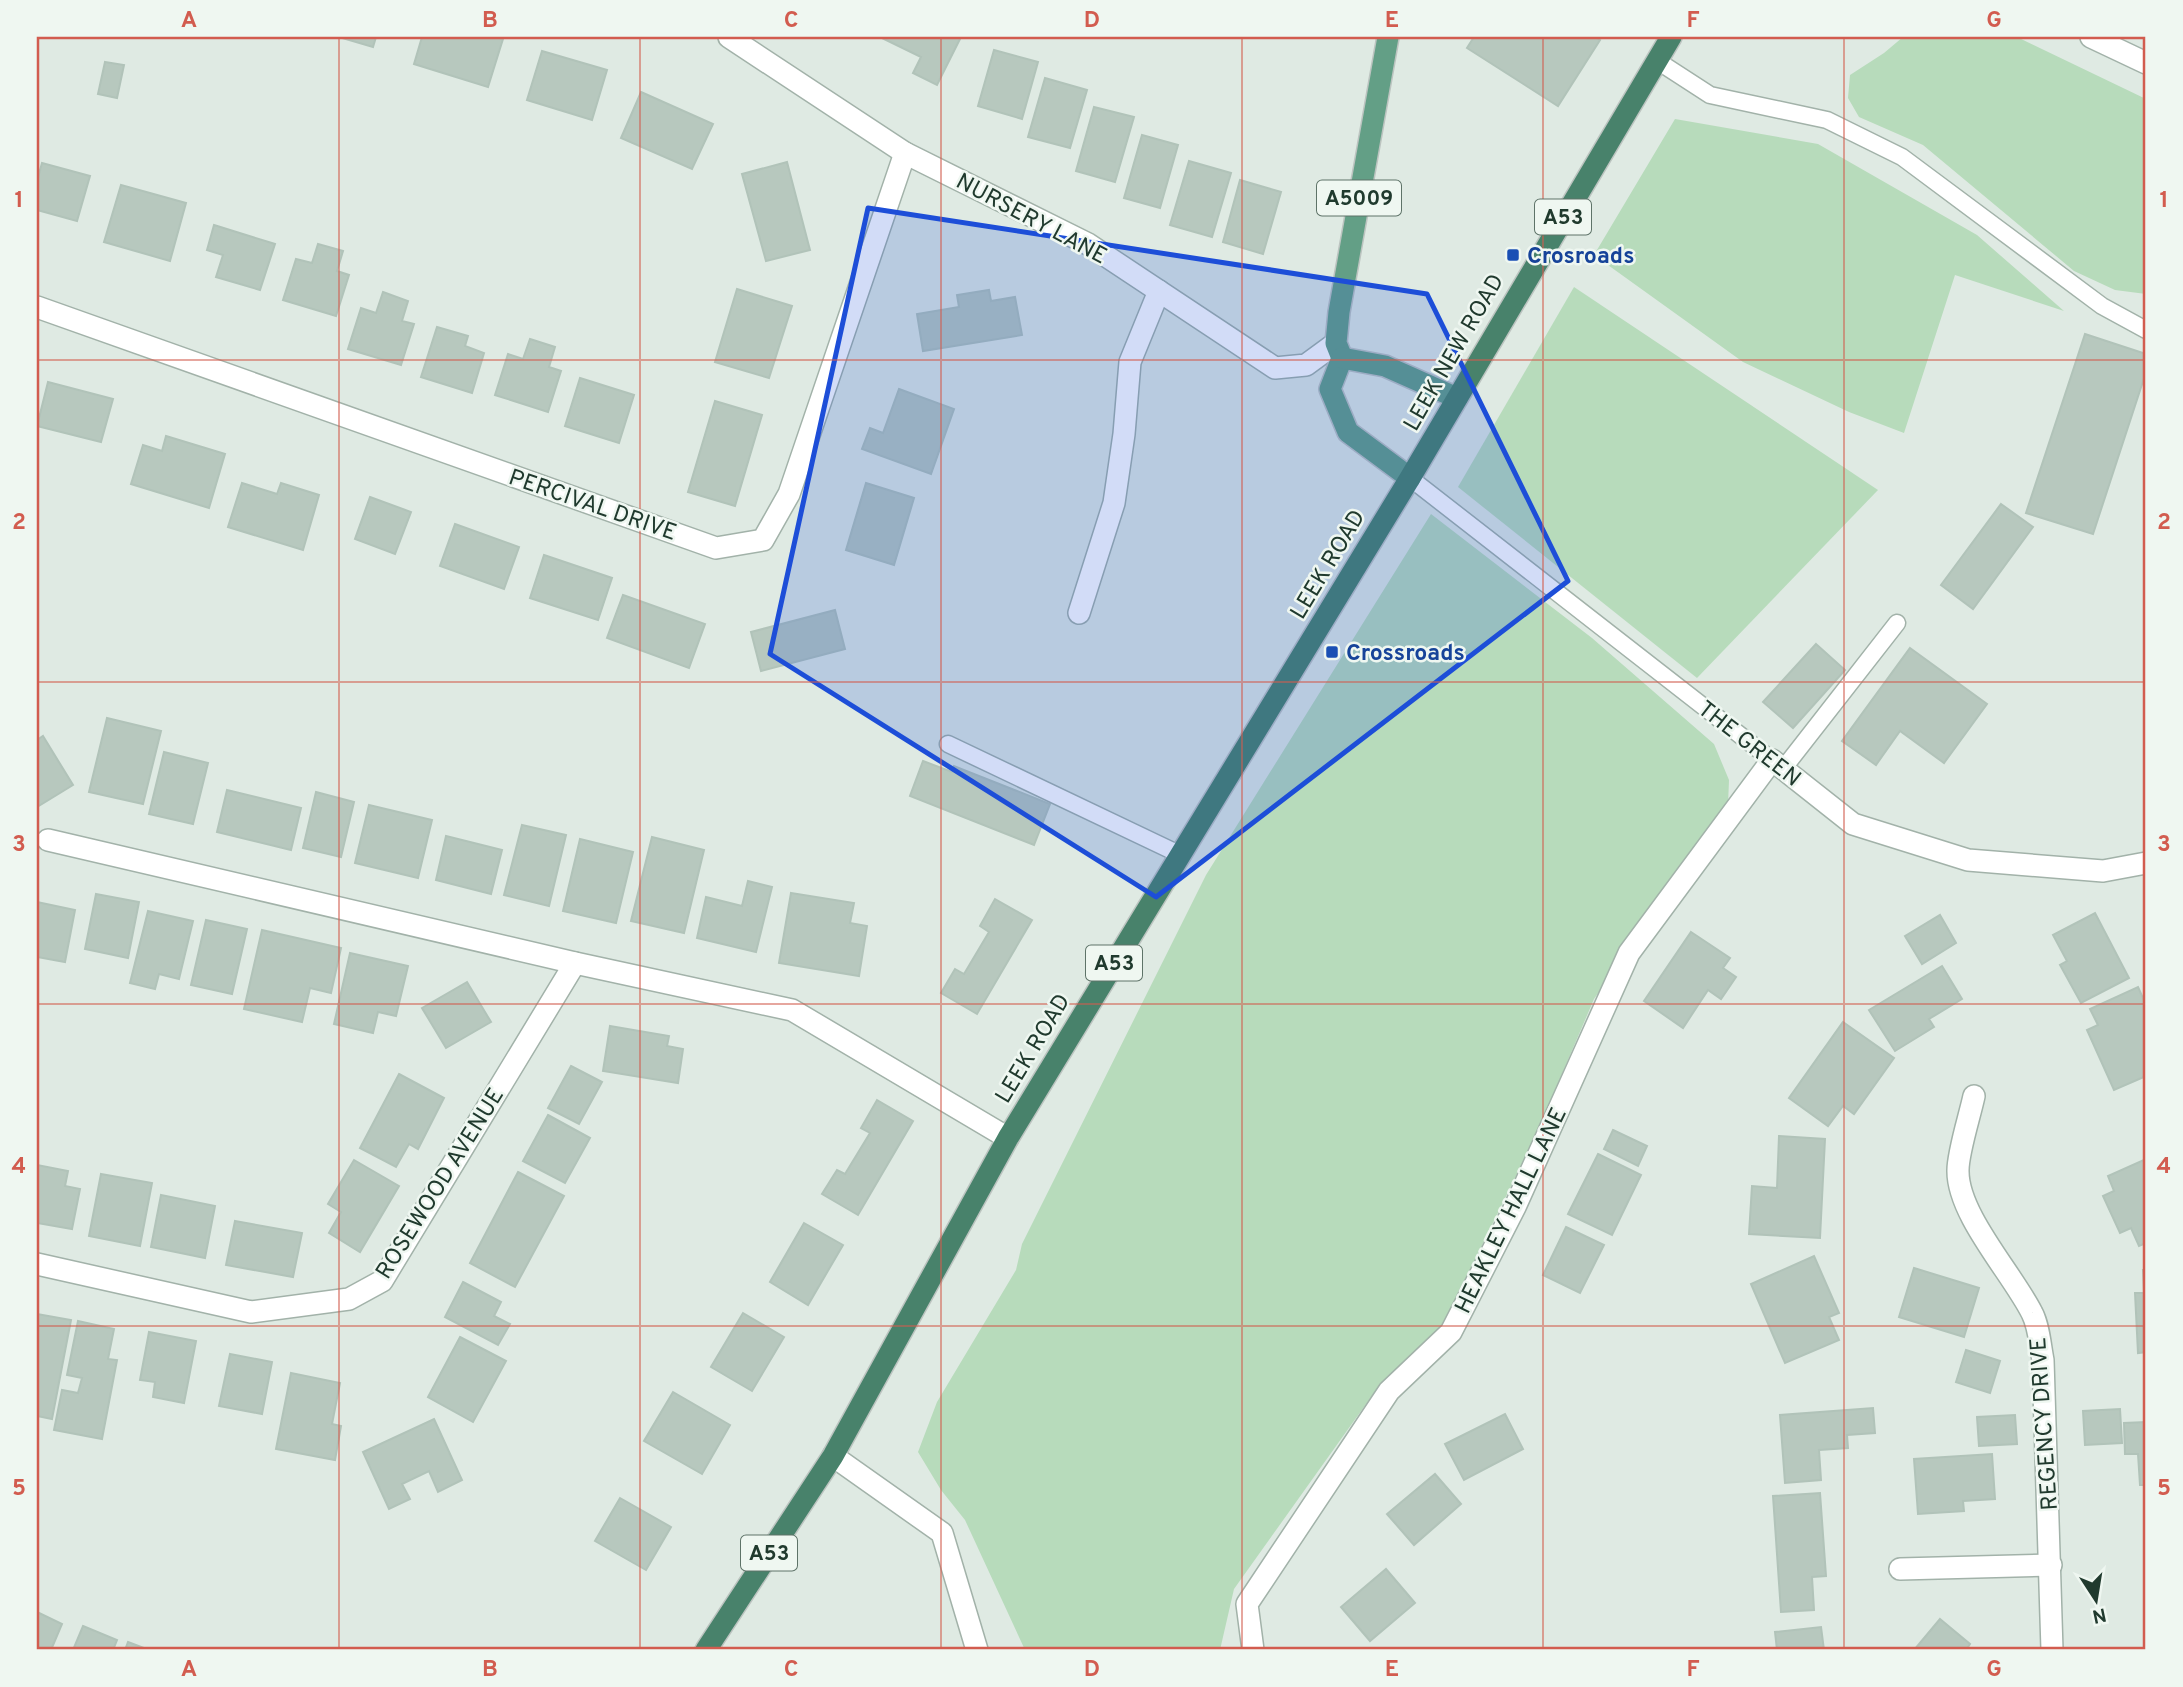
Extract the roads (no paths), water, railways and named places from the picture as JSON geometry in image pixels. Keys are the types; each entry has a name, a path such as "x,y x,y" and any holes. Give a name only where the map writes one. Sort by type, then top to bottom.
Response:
{"highway":[{"name":"LEEK NEW ROAD","path":"1410,478 1671,37"},
{"name":"LEEK ROAD","path":"706,1650 833,1456 1008,1138 1410,478"}],"main road":[{"name":"A5009","path":"1388,37 1339,312 1339,350 1330,389 1348,432 1410,478"},
{"path":"1339,350 1385,366 1457,398"}],"street":[{"name":"NURSERY LANE","path":"729,37 905,153 1088,244 1275,368 1306,365 1339,350"},
{"path":"2091,37 2146,63"},
{"name":"PERCIVAL DRIVE","path":"37,307 716,548 763,540 789,494 905,153"},
{"path":"1079,612 1114,503 1124,434 1130,362 1159,291"},
{"name":"THE GREEN","path":"1777,765 1853,824 1968,860 2103,871 2146,863"},
{"name":"HEAKLEY HALL LANE","path":"1252,1650 1247,1604 1389,1391 1451,1332 1515,1207 1629,953 1777,765"},
{"path":"48,840 575,963 792,1010 1008,1138"},
{"name":"ROSEWOOD AVENUE","path":"37,1264 251,1312 349,1300 382,1281 575,963"},
{"name":"REGENCY DRIVE","path":"1974,1096 1958,1171 1965,1201 1978,1229 2011,1275 2034,1316 2043,1360 2052,1650"},
{"path":"833,1456 942,1533 977,1650"},
{"path":"1900,1569 2051,1566"}],"lane":[{"path":"1657,60 1710,96 1827,120 1902,157 2102,306 2146,330"},
{"name":"THE GREEN","path":"1410,478 1777,765"},
{"path":"1777,765 1898,623"},
{"path":"948,744 1181,855"}],"place":[{"name":"Crosroads","path":"1513,255"},
{"name":"Crossroads","path":"1332,652"}]}
